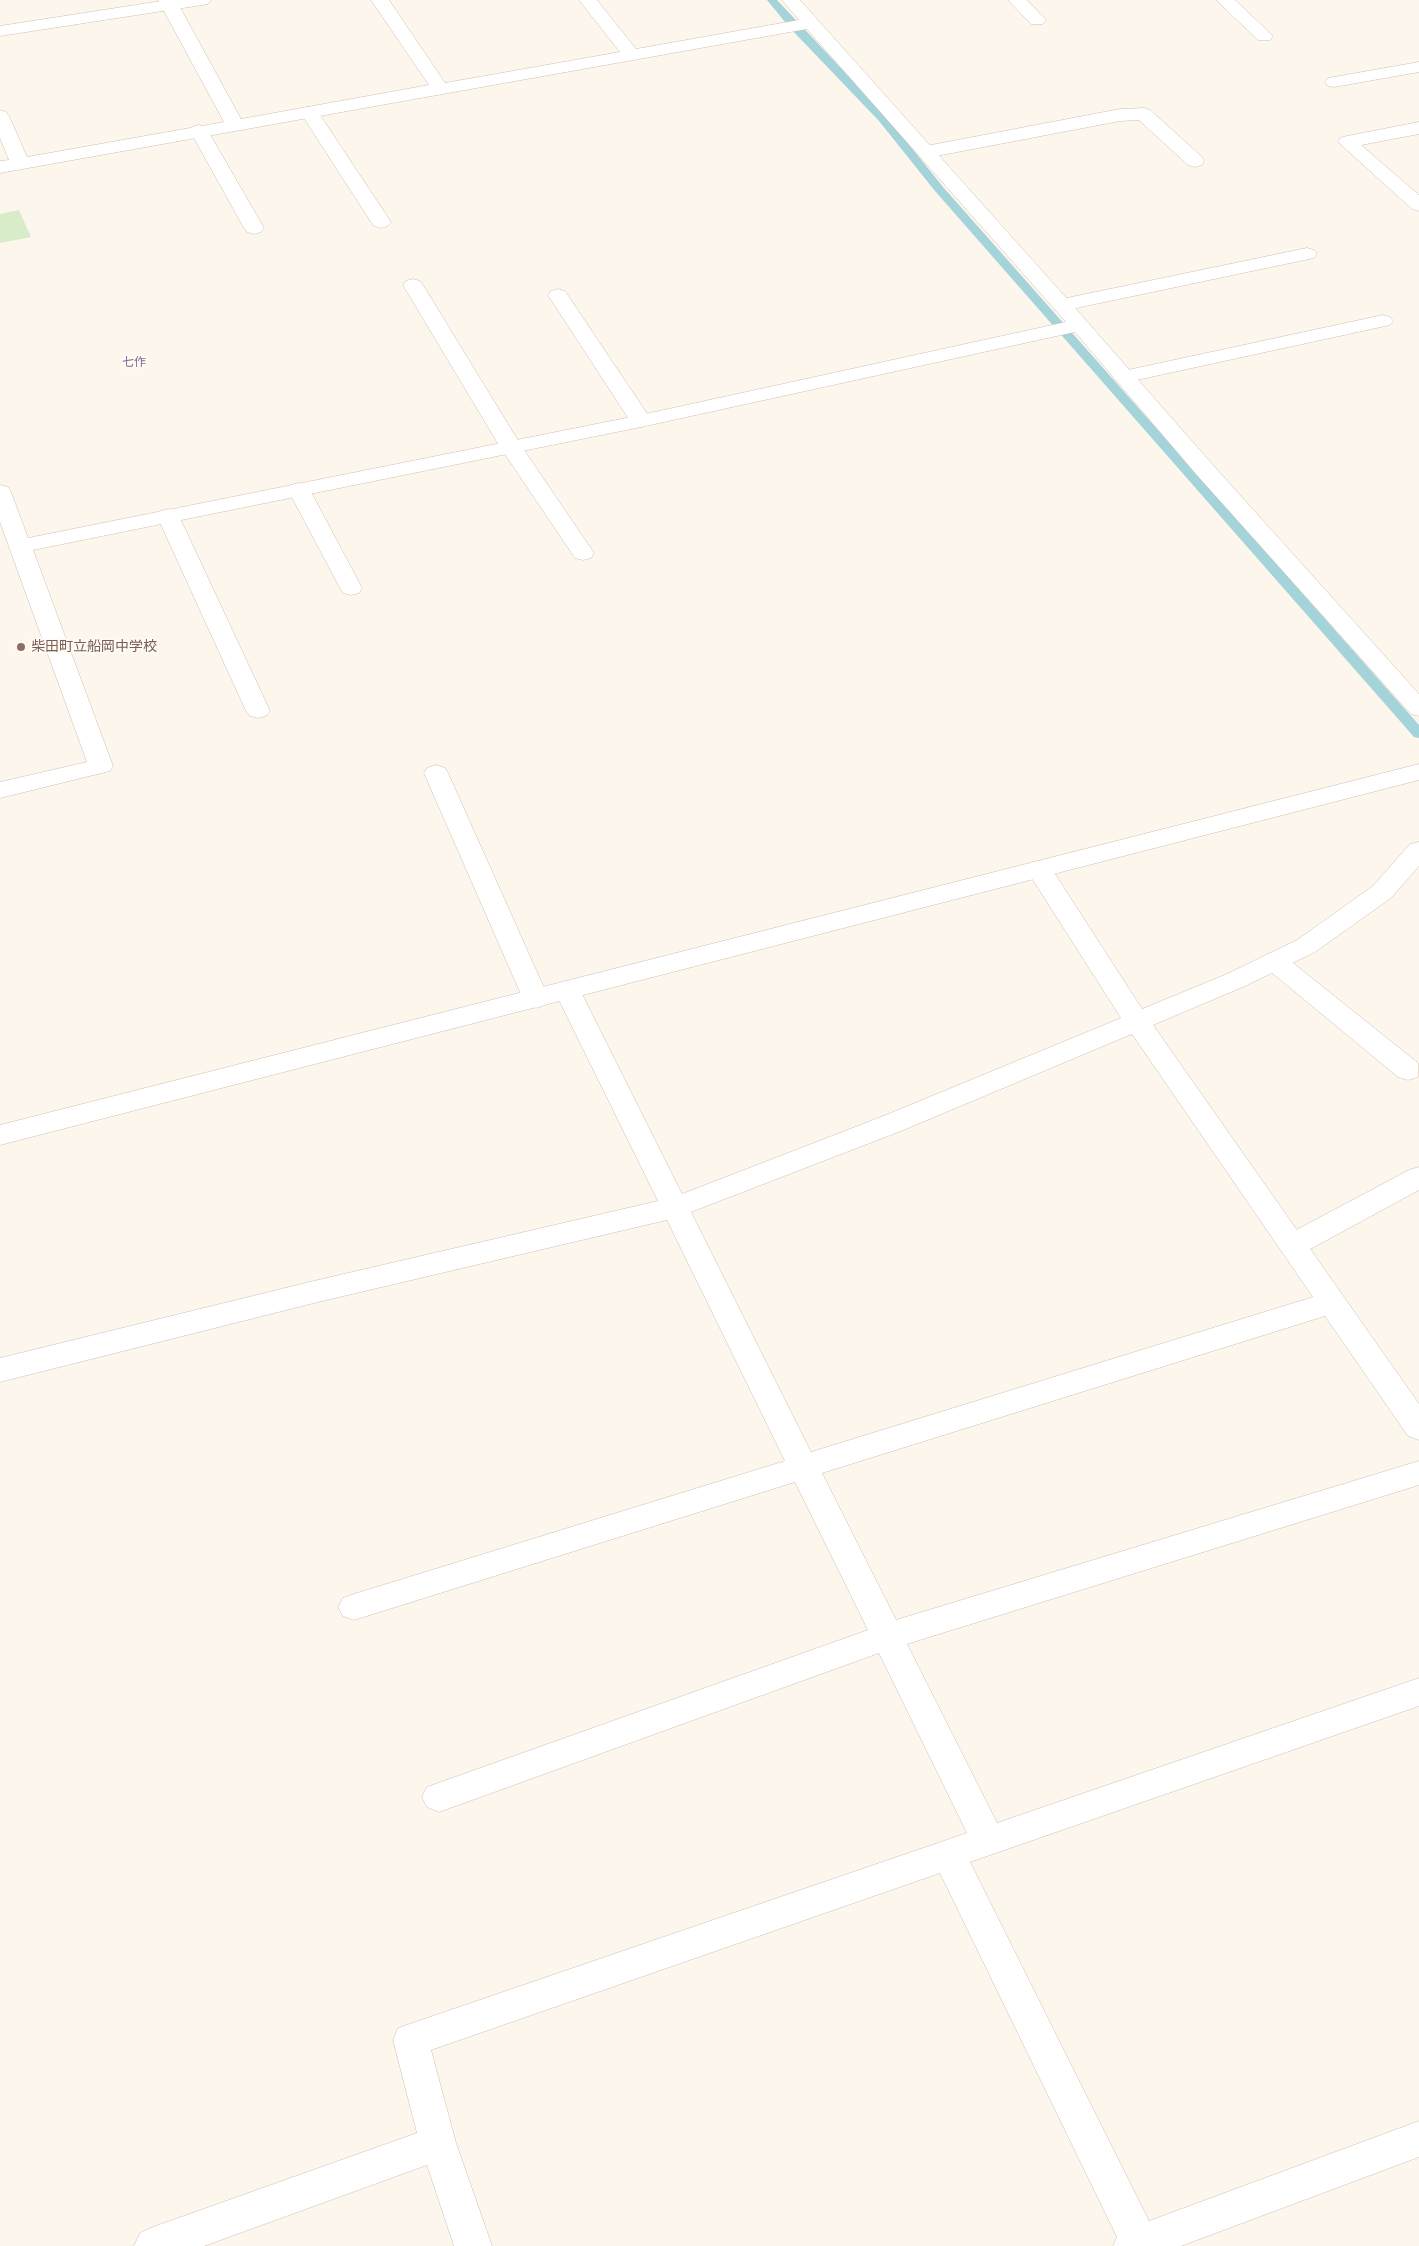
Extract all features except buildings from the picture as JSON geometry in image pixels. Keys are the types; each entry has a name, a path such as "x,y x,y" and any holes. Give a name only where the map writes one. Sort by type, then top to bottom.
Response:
{"street":[{"path":"0,31 168,2 202,0"},
{"path":"380,0 440,89"},
{"path":"588,0 632,55"},
{"path":"791,0 1419,709"},
{"path":"1017,0 1037,20"},
{"path":"1224,0 1264,36"},
{"path":"168,2 235,125"},
{"path":"0,167 811,23"},
{"path":"1334,82 1419,67"},
{"path":"309,112 382,222"},
{"path":"926,152 1120,115 1144,114 1196,161"},
{"path":"0,116 20,163"},
{"path":"1419,128 1347,142 1419,205"},
{"path":"199,131 254,228"},
{"path":"1400,188 1419,184"},
{"path":"1062,305 1307,254"},
{"path":"413,285 511,447 583,553"},
{"path":"558,295 641,421"},
{"path":"1123,377 1383,320"},
{"path":"20,546 641,421 1079,324"},
{"path":"299,490 351,588"},
{"path":"0,492 102,766 0,790"},
{"path":"168,516 258,711"},
{"path":"0,1135 1419,772"},
{"path":"436,773 536,999"},
{"path":"0,1370 318,1291 674,1208 891,1124 1136,1020 1236,980 1306,946 1382,892 1419,850"},
{"path":"1039,869 1136,1020 1419,1428"},
{"path":"1274,961 1408,1070"},
{"path":"567,990 990,1842"},
{"path":"1293,1245 1419,1177"},
{"path":"354,1607 1333,1302"},
{"path":"439,1797 889,1636 1419,1473"},
{"path":"474,2246 438,2143 411,2040 990,1842 1419,1692"},
{"path":"949,1855 1137,2245 1419,2139"},
{"path":"153,2246 438,2143"}],"green space":[{"path":"19,210 31,237 0,243 0,214"}],"waterway":[{"path":"772,0 794,26 883,119 939,189 1419,734"}],"place":[{"name":"柴田町立船岡中学校","path":"21,647"}],"district":[{"name":"七作","path":"134,362"}]}
